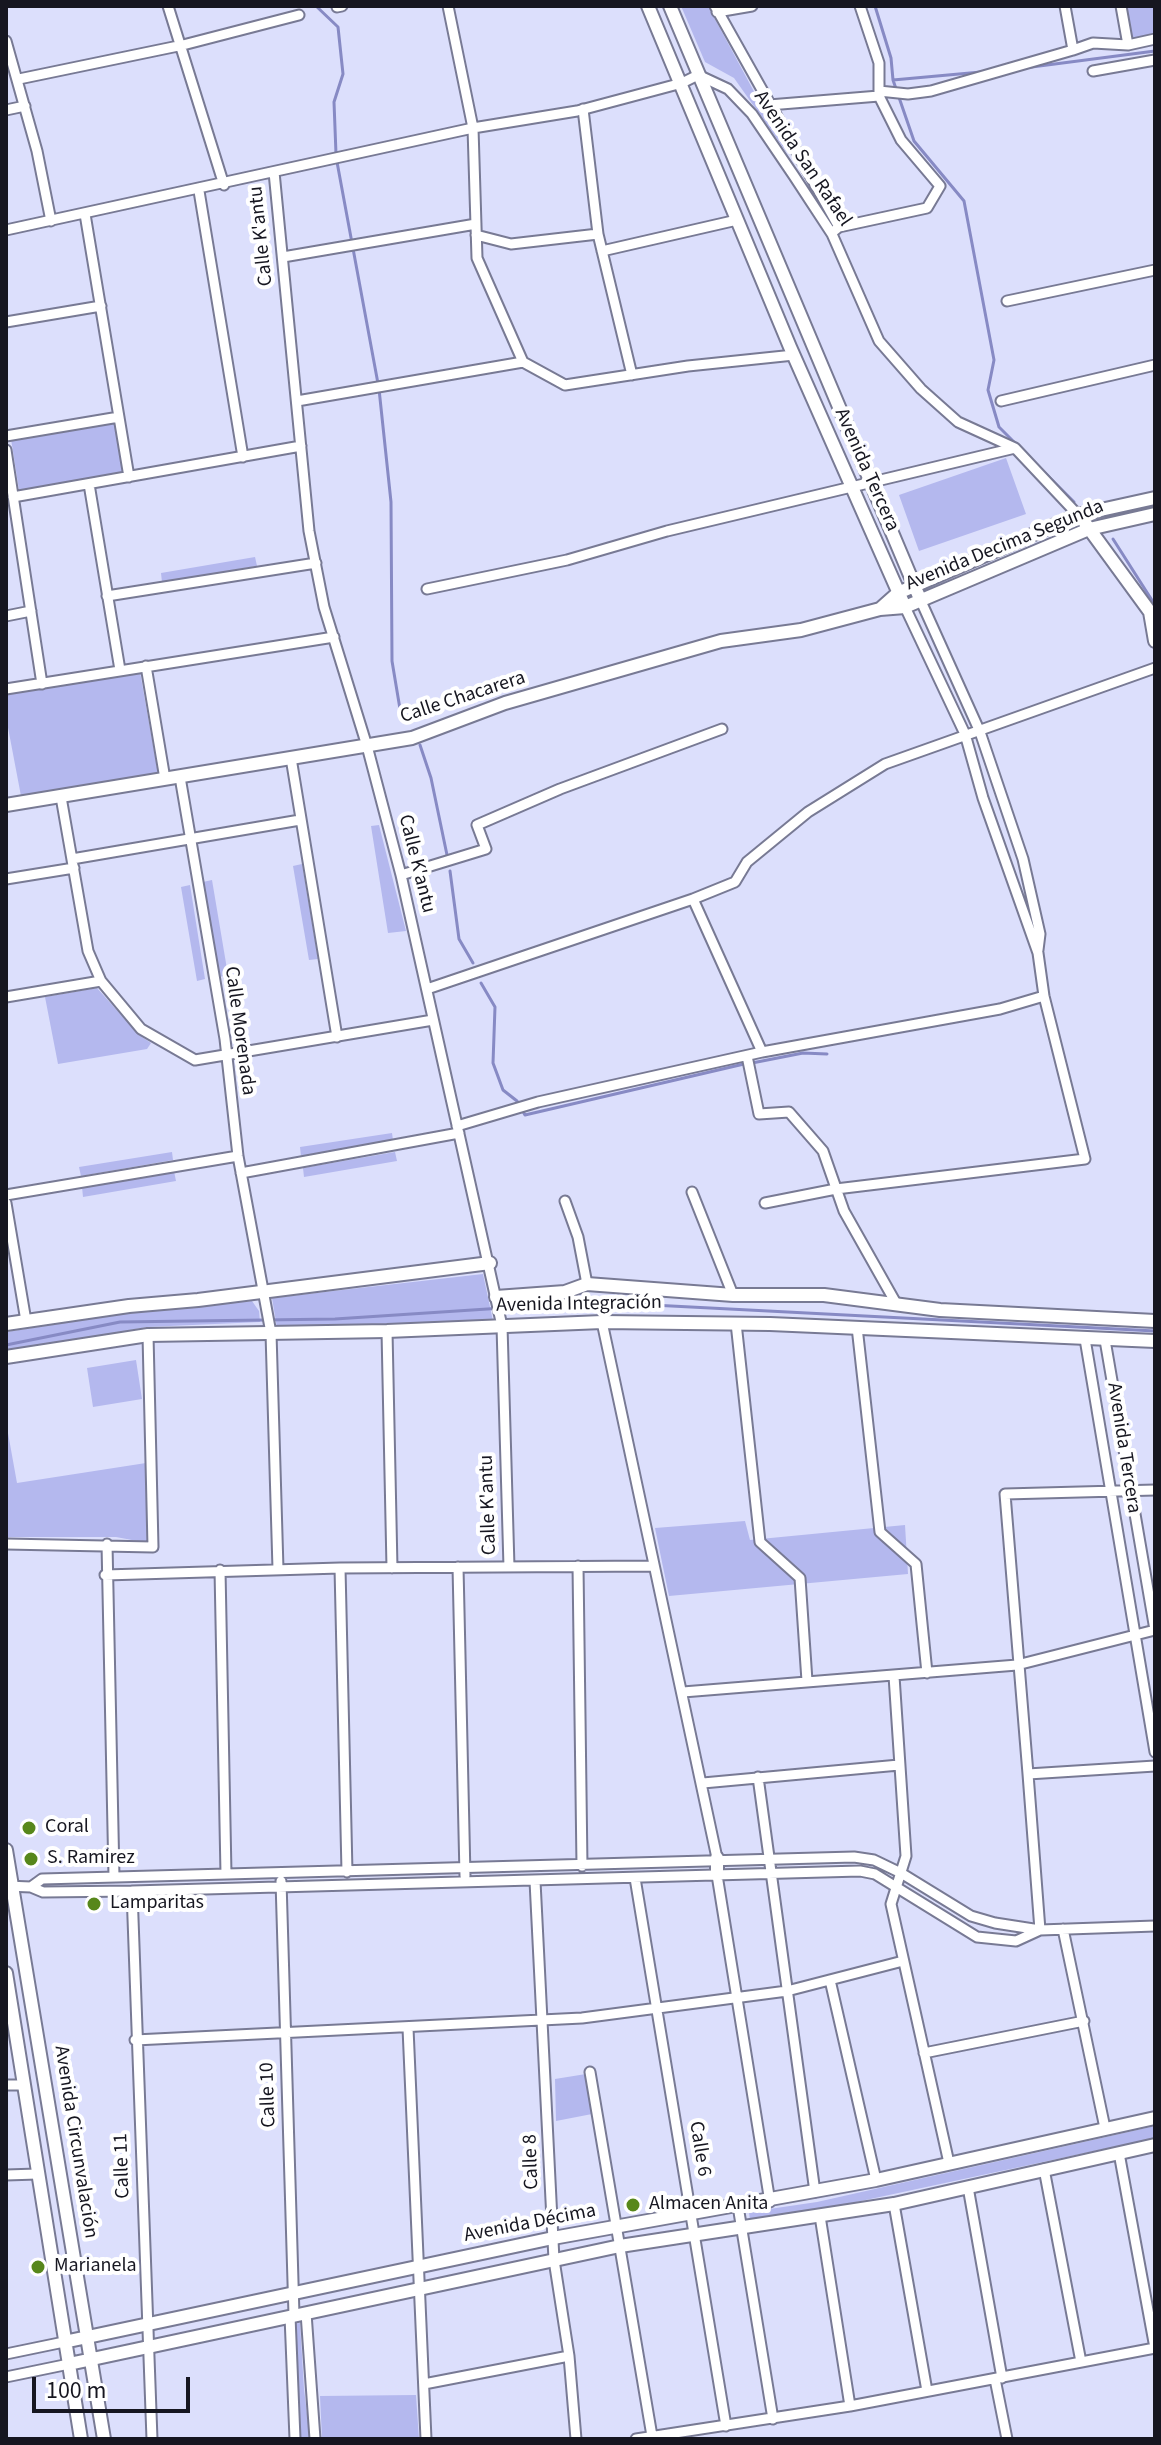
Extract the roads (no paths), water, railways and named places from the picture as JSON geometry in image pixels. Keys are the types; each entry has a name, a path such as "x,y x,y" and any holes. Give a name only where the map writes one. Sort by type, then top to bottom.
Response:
{"main road":[{"name":"Avenida Tercera","path":"648,6 794,355 905,607"},
{"name":"Avenida Tercera","path":"670,6 918,592"},
{"name":"Avenida Decima Segunda","path":"880,609 905,607 918,592 1078,515 1155,498"},
{"name":"Avenida Decima Segunda","path":"880,609 898,593 918,592 1089,529 1155,514"},
{"name":"Avenida San Rafael","path":"1078,515 1150,612 1155,641"},
{"name":"Calle Chacarera","path":"6,805 412,738 505,703 721,641 824,626 880,609"},
{"path":"6,1324 490,1263"},
{"name":"Avenida Integración","path":"6,1357 148,1335 387,1331 499,1310 587,1284 733,1295 824,1295 1032,1317 1155,1321"},
{"name":"Avenida Integración","path":"499,1310 602,1322 857,1327 1155,1341"},
{"name":"Avenida Circunvalación","path":"6,1850 9,1886 104,2439"},
{"path":"717,1858 717,1875"},
{"path":"6,1973 81,2439"},
{"name":"Avenida Décima","path":"64,2342 553,2238 770,2202 1155,2118"},
{"name":"Avenida Décima","path":"69,2364 620,2246 894,2204 1155,2145"}],"street":[{"path":"168,6 183,45 224,185"},
{"path":"448,6 473,128 477,258 523,362 565,385 794,355"},
{"path":"752,6 716,9 835,230 927,208 940,186 901,140 879,93 879,63 860,6"},
{"path":"1065,6 1073,50"},
{"path":"1121,6 1128,45"},
{"path":"19,79 183,45 299,15"},
{"path":"769,105 879,93 931,91 1093,43 1128,45 1155,39"},
{"path":"6,41 19,79 51,221"},
{"path":"1093,71 1155,60"},
{"path":"6,230 199,191 473,128 583,109 682,83 698,75"},
{"name":"Avenida San Rafael","path":"698,75 728,89 752,114 835,230 879,341 921,389 958,422 1015,448 1078,515"},
{"path":"6,110 25,106"},
{"path":"583,109 598,234 632,375"},
{"name":"Calle K'antu","path":"274,172 301,446 316,563 401,875 499,1310 509,1567"},
{"path":"199,191 243,457"},
{"path":"85,214 129,477"},
{"path":"602,251 737,220"},
{"path":"283,257 476,230 511,244 598,234"},
{"path":"1007,301 1155,270"},
{"path":"6,322 101,306"},
{"path":"297,401 523,362"},
{"path":"1001,401 1155,365"},
{"path":"6,436 119,417"},
{"path":"13,497 301,446"},
{"path":"427,589 567,560 851,486 1015,448"},
{"path":"6,450 42,684"},
{"path":"89,484 120,670"},
{"path":"107,596 316,563"},
{"name":"Avenida Tercera","path":"918,592 980,732 1023,859 1040,934 1038,953"},
{"name":"Avenida Tercera","path":"836,1189 1085,1159 1044,996 1038,953 983,798 965,734 905,607"},
{"path":"6,616 31,611"},
{"path":"6,689 334,637"},
{"path":"146,666 165,779"},
{"path":"427,989 735,882 747,862 808,812 885,764 1155,668"},
{"path":"401,875 486,849 477,825 560,789 722,729"},
{"path":"291,758 337,1037"},
{"name":"Calle Morenada","path":"180,777 225,1039 238,1156 260,1291 271,1333 278,1569"},
{"path":"61,797 88,951 101,981 141,1029 195,1060 433,1020"},
{"path":"6,879 190,839 300,820"},
{"path":"693,899 762,1052"},
{"path":"6,997 101,981"},
{"path":"241,1173 458,1130 538,1102 762,1052 1000,1009 1044,996"},
{"path":"747,1056 759,1114 789,1112 823,1151 844,1211 897,1305"},
{"path":"6,1195 238,1156"},
{"path":"765,1203 836,1189"},
{"path":"692,1192 733,1295"},
{"path":"565,1201 578,1237 587,1284"},
{"path":"6,1203 26,1321"},
{"path":"602,1322 717,1858"},
{"path":"736,1323 760,1542 800,1578 807,1681"},
{"path":"857,1327 880,1532 916,1564 927,1673"},
{"path":"387,1331 392,1568"},
{"path":"6,1544 153,1547 148,1335"},
{"name":"Avenida Tercera","path":"1085,1339 1155,1752"},
{"name":"Avenida Tercera","path":"1105,1340 1155,1630"},
{"path":"1040,1930 1005,1494 1155,1490"},
{"path":"107,1544 105,1575 114,1877"},
{"path":"578,1566 582,1866"},
{"path":"105,1575 278,1569 654,1566"},
{"path":"458,1567 465,1883"},
{"path":"340,1568 347,1872"},
{"path":"220,1570 226,1874"},
{"path":"683,1692 1017,1665 1155,1630"},
{"path":"894,1676 906,1856 891,1904 949,2163"},
{"path":"1147,1710 1155,1698"},
{"path":"703,1783 899,1765"},
{"path":"1028,1774 1155,1766"},
{"path":"758,1777 815,2192"},
{"path":"31,1887 42,1879 465,1870 717,1858 854,1857 874,1860 901,1873 971,1916 1040,1930 1155,1926"},
{"path":"9,1886 31,1887 43,1892 132,1891 860,1871 875,1874 977,1937 1016,1941 1040,1930"},
{"name":"Calle 10","path":"281,1873 293,2293 315,2439"},
{"path":"717,1875 770,2202"},
{"name":"Calle 6","path":"635,1878 726,2426"},
{"name":"Calle 8","path":"535,1881 554,2260 569,2356 576,2439"},
{"name":"Calle 11","path":"132,1891 135,2040 152,2439"},
{"path":"1063,1929 1105,2128"},
{"path":"135,2040 582,2018 787,1991 903,1961"},
{"path":"830,1980 876,2180"},
{"path":"924,2053 1084,2021"},
{"path":"408,2028 426,2439"},
{"path":"590,2072 652,2436"},
{"path":"6,2085 23,2085"},
{"path":"636,2439 850,2406 1155,2348 1119,2153"},
{"path":"1044,2169 1081,2362"},
{"path":"6,2175 37,2174"},
{"path":"968,2187 1007,2439"},
{"path":"894,2204 927,2391"},
{"path":"738,2206 773,2419"},
{"path":"820,2216 850,2406"},
{"name":"Calle 10","path":"295,2439 296,2315"},
{"name":"Avenida Décima","path":"6,2354 64,2342"},
{"path":"424,2384 569,2356"},
{"name":"Avenida Décima","path":"6,2377 69,2364"}],"waterway":[{"path":"316,6 338,27 343,74 334,102 336,154"},
{"path":"875,6 891,58 893,80 914,141 964,201 994,360 988,390 999,427 1017,445"},
{"path":"1024,68 1155,51"},
{"path":"893,80 981,72"},
{"path":"337,162 379,389 391,502 392,661 400,709 407,722"},
{"path":"1045,473 1074,502"},
{"path":"1113,539 1155,605"},
{"path":"420,745 431,778 447,855"},
{"path":"450,871 459,939 473,963"},
{"path":"481,983 495,1007 493,1063 503,1090 517,1101 525,1115 744,1064"},
{"path":"752,1063 803,1053 827,1054"},
{"path":"6,1345 120,1322 335,1319 594,1302 1155,1331"}],"place":[{"name":"Coral","path":"29,1828"},
{"name":"S. Ramirez","path":"31,1859"},
{"name":"Lamparitas","path":"94,1904"},
{"name":"Almacen Anita","path":"633,2205"},
{"name":"Marianela","path":"38,2267"}]}
